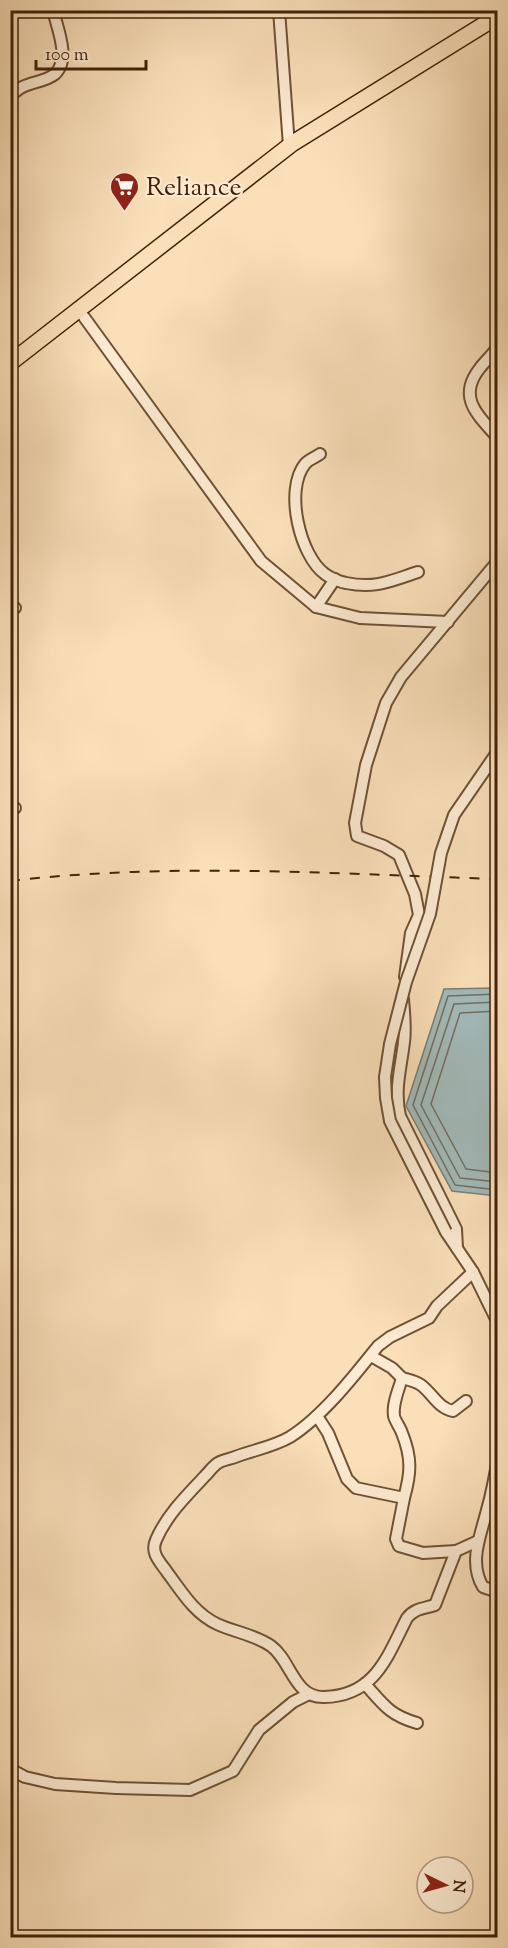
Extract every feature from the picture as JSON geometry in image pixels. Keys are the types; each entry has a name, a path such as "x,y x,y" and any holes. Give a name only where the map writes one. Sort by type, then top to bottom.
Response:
{"highway":[{"path":"10,363 289,146 498,16"},
{"path":"10,374 298,151 498,28"}],"street":[{"path":"10,98 15,91 57,73 62,60 62,45 53,10"},
{"path":"279,10 289,146"},
{"path":"84,316 261,561 316,607 360,618 447,622"},
{"path":"498,346 472,380 470,398 472,408 498,438"},
{"path":"320,454 305,464 295,489 296,518 307,552 324,574 345,583 377,586 418,572"},
{"path":"457,1248 456,1229 400,1116 396,1100 405,1039 403,996 411,933 419,915 415,894 399,855 384,846 357,836 355,823 366,765 386,703 401,677 498,561"},
{"path":"316,607 335,579"},
{"path":"498,751 454,816 441,853 430,914 406,982 390,1044 385,1077 390,1121 446,1232 473,1272 498,1323"},
{"path":"456,1551 435,1605 412,1612 373,1679 343,1694 322,1698 309,1694 294,1679 272,1647 216,1623 198,1612 163,1567 154,1550 155,1542 163,1527 185,1497 218,1463 275,1445 292,1436 317,1416 390,1337 429,1318 451,1292 473,1272"},
{"path":"371,1356 392,1368 402,1378 416,1382 423,1387 446,1410 453,1411 466,1401"},
{"path":"402,1378 394,1416 403,1434 411,1473 396,1539 399,1546 423,1553 456,1551 478,1541"},
{"path":"317,1416 328,1433 347,1479 356,1488 404,1498"},
{"path":"498,1458 488,1509 478,1541 477,1577 483,1587 498,1592"},
{"path":"365,1684 388,1710 417,1723"},
{"path":"10,1769 25,1777 55,1784 190,1790 233,1771 259,1730 293,1702 309,1694"}],"water":[{"path":"497,988 497,1196 452,1191 406,1106 444,989"}],"railway":[{"path":"10,881 71,875 193,871 315,872 498,879"}],"place":[{"name":"Reliance","path":"125,212"}]}
